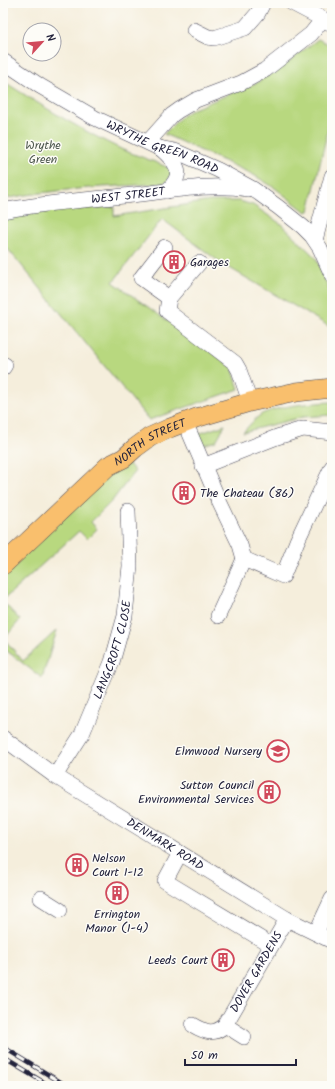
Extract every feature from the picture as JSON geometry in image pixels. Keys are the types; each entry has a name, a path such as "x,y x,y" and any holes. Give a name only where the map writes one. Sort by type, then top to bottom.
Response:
{"main road":[{"name":"NORTH STREET","path":"3,564 108,466 124,458 150,437 185,422 250,402 296,392 332,388"}],"street":[{"path":"194,30 208,38 214,38 245,28 258,13 263,3"},
{"path":"167,191 173,186 177,179 178,168 174,161 153,145 172,115 196,100 241,83 265,70 327,22 295,4"},
{"name":"WRYTHE GREEN ROAD","path":"3,61 40,86 83,111 153,145 175,151 230,176 253,189 303,227 315,240 329,257 332,275"},
{"path":"315,240 332,176"},
{"name":"WEST STREET","path":"3,211 36,205 167,191 226,186 253,189"},
{"path":"165,247 141,278 169,298"},
{"path":"199,264 169,298 167,311 235,363 240,370 250,402"},
{"path":"185,422 203,466 240,545 244,559 218,616"},
{"path":"203,466 277,437 303,429 332,432"},
{"path":"244,559 283,576 296,541 332,467"},
{"name":"LANGCROFT CLOSE","path":"55,776 82,734 112,662 125,616 130,566 128,511"},
{"name":"DENMARK ROAD","path":"3,738 55,776 287,919 332,941"},
{"path":"180,853 165,881 271,945"},
{"path":"41,898 60,910"},
{"path":"316,933 332,899"},
{"name":"DOVER GARDENS","path":"193,1025 208,1032 221,1029 287,919"},
{"name":"DOVER GARDENS","path":"225,1024 244,1037"}],"green space":[{"path":"318,39 332,46 332,112 309,211 306,212 275,188 252,174 164,134 182,116 191,110 256,83 281,68"},
{"name":"Wrythe Green","path":"3,81 47,109 92,134 123,150 169,168 171,173 169,180 163,184 83,188 3,199"},
{"path":"210,201 239,201 253,205 281,224 316,258 332,297 332,328 221,263 162,219 113,282 232,367 239,389 149,420 3,243 3,219 31,212 114,206 114,216"},
{"path":"332,402 332,415 303,417 243,432 259,416 272,410 298,405"},
{"path":"225,425 216,441 197,447 192,436"},
{"path":"124,459 135,471 112,501 91,522 97,529 87,539 79,531 3,600 3,565"},
{"path":"3,602 20,620 4,639 23,661 57,630 42,678 3,648"}],"railway":[{"path":"3,1047 67,1086"},
{"path":"3,1058 50,1086"}],"place":[{"name":"Garages","path":"174,262"},
{"name":"The Chateau (86)","path":"184,493"},
{"name":"Elmwood Nursery","path":"278,751"},
{"name":"Sutton Council Environmental Services","path":"269,792"},
{"name":"Nelson Court 1-12","path":"77,865"},
{"name":"Errington Manor (1-4)","path":"117,893"},
{"name":"Leeds Court","path":"223,960"}]}
